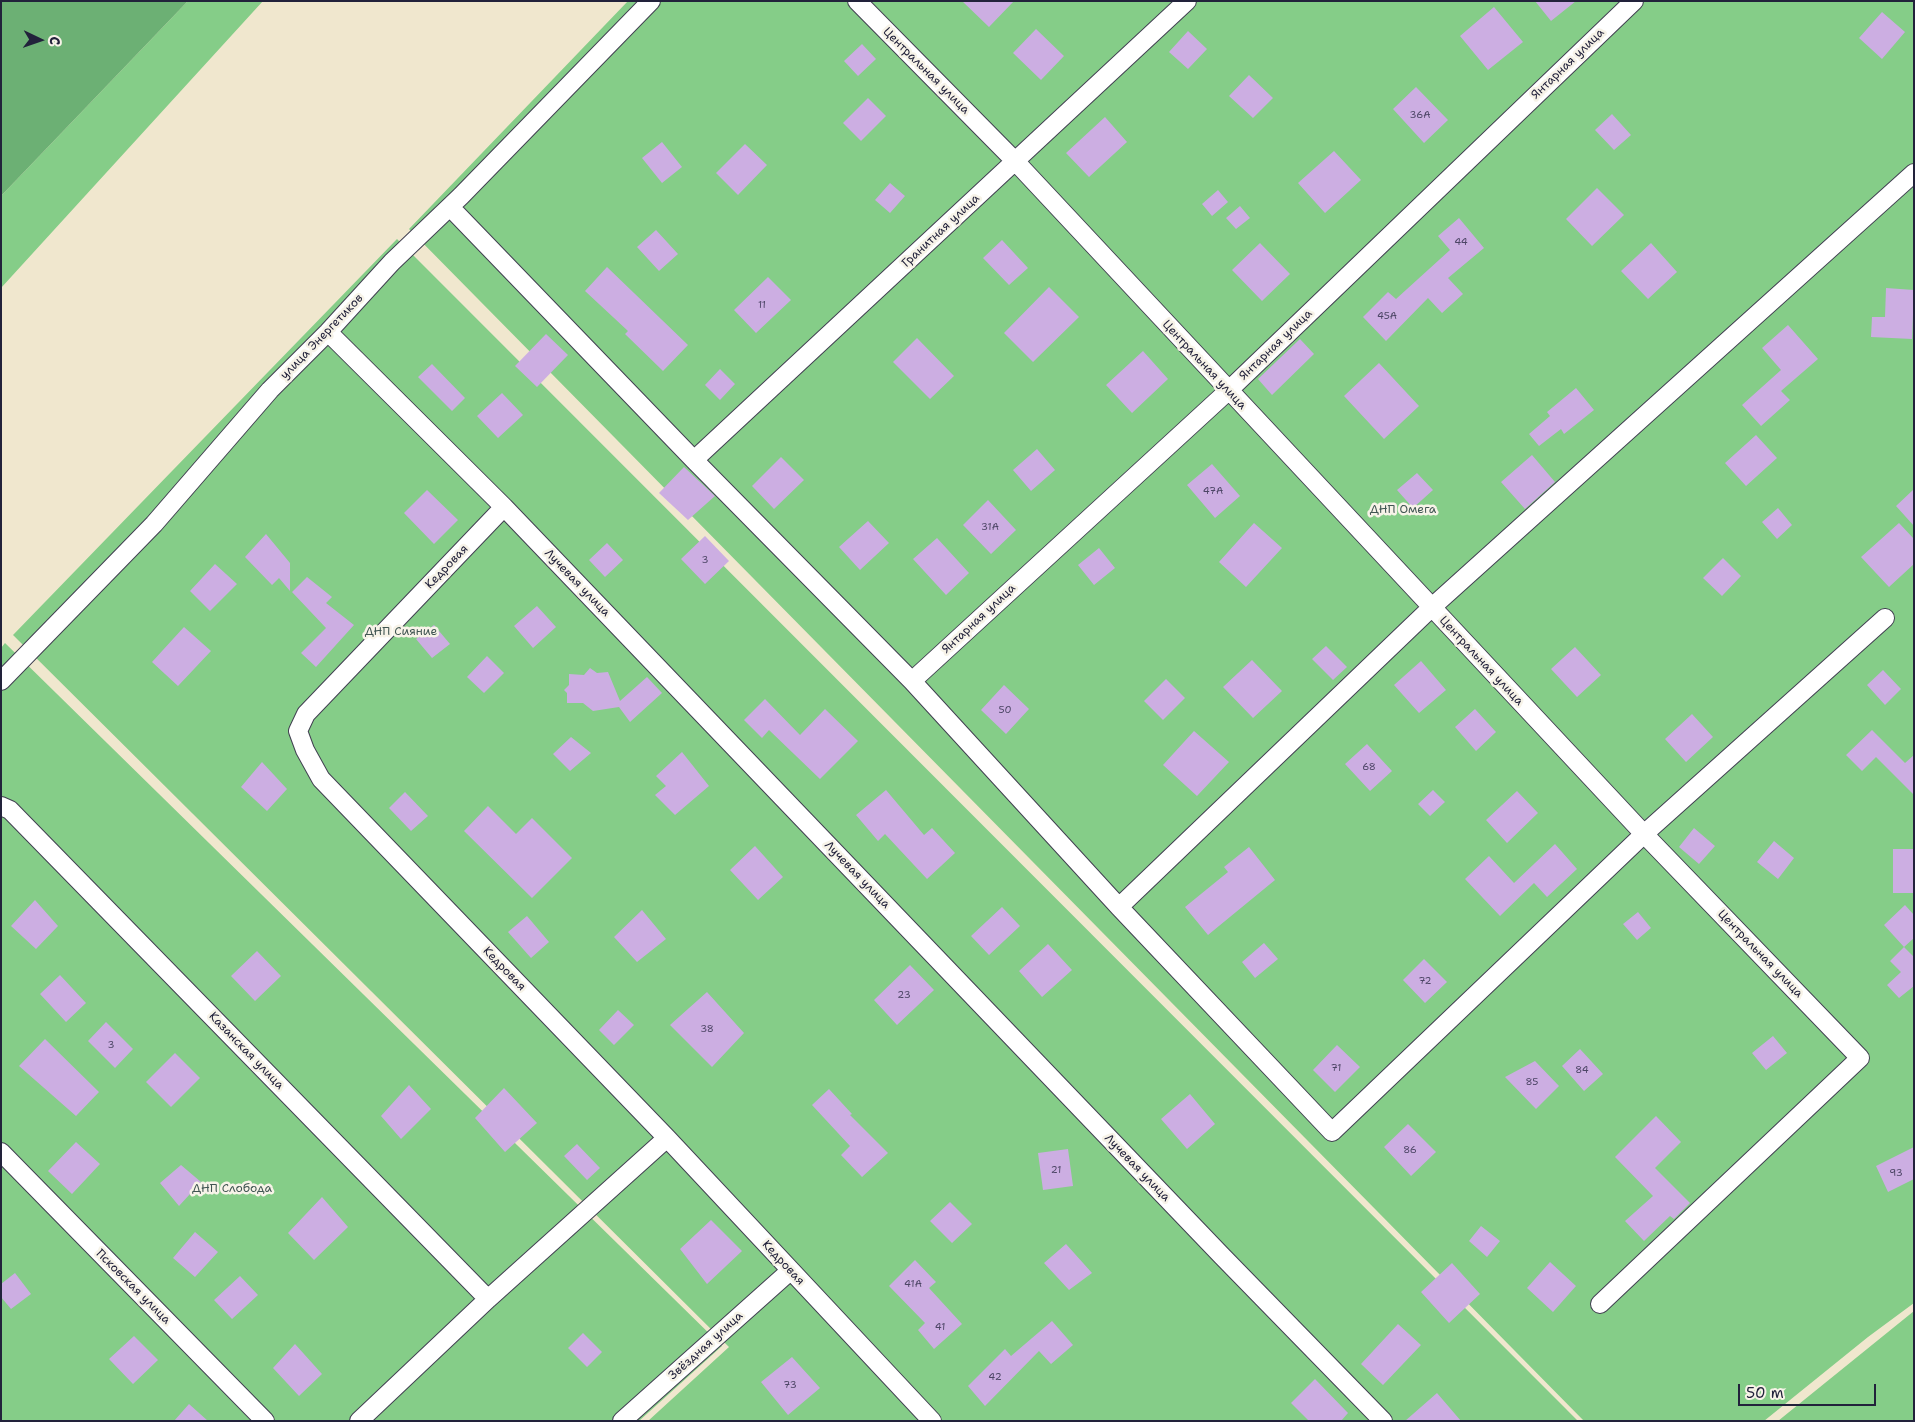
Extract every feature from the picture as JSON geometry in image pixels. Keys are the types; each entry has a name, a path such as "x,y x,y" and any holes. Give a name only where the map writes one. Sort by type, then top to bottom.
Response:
{"street":[{"name":"улица Энергетиков","path":"1,681 154,524 270,390 328,332 392,262 450,207 651,1"},
{"name":"Центральная улица","path":"856,1 1016,161 1431,608 1644,834 1860,1058 1600,1304"},
{"name":"Гранитная улица","path":"694,460 1187,1"},
{"name":"Янтарная улица","path":"912,681 1228,391 1634,1"},
{"path":"1119,907 1431,608 1914,173"},
{"path":"450,207 694,460 912,681 1119,907 1332,1132 1644,834 1885,618"},
{"name":"Лучевая улица","path":"328,332 504,507 1215,1249 1383,1421"},
{"name":"Кедровая","path":"504,507 306,714 298,730 304,750 321,778 666,1138 932,1421"},
{"name":"Казанская улица","path":"1,806 10,810 488,1299"},
{"path":"359,1421 488,1299 666,1138"},
{"name":"Псковская улица","path":"1,1152 265,1421"},
{"name":"Звёздная улица","path":"622,1421 790,1271"}],"green space":[{"path":"1,1 188,1 1,196"},
{"path":"188,1 263,1 1,288 1,196"},
{"name":"ДНП Омега","path":"628,1 1914,1 1914,1303 1868,1337 1764,1421 1584,1421 409,229"},
{"name":"ДНП Сияние","path":"397,239 1578,1421 648,1421 729,1347 13,635"},
{"name":"ДНП Слобода","path":"5,643 722,1346 639,1421 1,1421 1,648"},
{"path":"1914,1311 1914,1421 1778,1421"}],"building":[{"path":"962,1 1014,1 989,27"},
{"path":"1535,1 1576,1 1551,21"},
{"path":"1494,7 1523,42 1488,70 1460,36"},
{"path":"1882,12 1905,32 1882,59 1859,38"},
{"path":"1036,29 1064,56 1041,80 1013,53"},
{"path":"1188,31 1207,49 1188,69 1169,52"},
{"path":"862,44 876,59 858,76 844,61"},
{"path":"1249,75 1273,98 1253,118 1229,96"},
{"path":"1416,87 1448,120 1424,143 1393,109"},
{"path":"868,98 886,116 861,141 843,123"},
{"path":"1612,114 1631,135 1614,150 1595,130"},
{"path":"1105,117 1127,142 1089,177 1066,153"},
{"path":"662,142 682,167 662,183 642,158"},
{"path":"745,144 767,165 738,195 716,173"},
{"path":"1334,151 1361,180 1325,213 1298,183"},
{"path":"890,183 905,196 890,213 875,200"},
{"path":"1597,188 1624,215 1592,246 1566,219"},
{"path":"1218,190 1228,202 1212,216 1202,204"},
{"path":"1240,206 1250,218 1236,229 1226,218"},
{"path":"1459,218 1484,248 1448,278 1463,294 1442,313 1428,298 1386,341 1363,317 1388,292 1396,299 1450,250 1438,236"},
{"path":"656,230 678,254 659,271 637,247"},
{"path":"1002,240 1028,268 1009,285 983,258"},
{"path":"1260,243 1290,274 1262,301 1232,270"},
{"path":"1651,243 1677,272 1648,299 1621,271"},
{"path":"607,267 688,345 663,371 625,334 628,331 585,291"},
{"path":"768,277 791,300 756,333 734,310"},
{"path":"1049,287 1079,317 1033,362 1004,333"},
{"path":"1886,288 1914,290 1912,339 1871,337 1872,317 1885,317"},
{"path":"1788,325 1818,359 1781,391 1790,400 1761,426 1742,405 1781,370 1762,348"},
{"path":"546,334 568,355 537,387 515,366"},
{"path":"917,338 954,376 930,399 893,362"},
{"path":"1300,339 1314,354 1272,395 1258,379"},
{"path":"1143,351 1168,379 1132,413 1106,385"},
{"path":"1379,363 1419,406 1384,439 1344,396"},
{"path":"432,364 465,398 452,411 418,377"},
{"path":"720,369 735,384 720,400 705,385"},
{"path":"1576,388 1594,410 1564,434 1561,429 1539,446 1529,434 1550,416 1547,412"},
{"path":"502,393 523,415 498,438 477,416"},
{"path":"1756,435 1777,458 1746,486 1725,463"},
{"path":"1037,449 1055,470 1031,491 1013,470"},
{"path":"1532,455 1555,482 1525,509 1501,482"},
{"path":"781,457 804,480 774,509 752,486"},
{"path":"1212,464 1240,496 1215,518 1187,485"},
{"path":"684,467 715,496 688,520 659,493"},
{"path":"1417,473 1433,490 1413,508 1397,490"},
{"path":"1914,489 1914,526 1896,506"},
{"path":"427,490 458,520 434,544 404,513"},
{"path":"988,500 1016,530 991,554 963,525"},
{"path":"1778,508 1792,525 1777,539 1762,522"},
{"path":"868,521 889,543 860,570 839,547"},
{"path":"1254,523 1282,548 1246,587 1219,562"},
{"path":"1899,523 1914,539 1914,564 1889,587 1861,557"},
{"path":"266,534 290,563 290,591 279,578 272,585 245,557"},
{"path":"705,536 729,561 705,584 681,559"},
{"path":"937,538 969,573 946,595 913,559"},
{"path":"607,543 623,560 605,577 589,560"},
{"path":"1099,548 1115,568 1094,585 1078,565"},
{"path":"1723,558 1741,576 1722,596 1703,578"},
{"path":"215,564 237,584 210,611 190,591"},
{"path":"307,577 332,597 326,603 354,625 316,667 301,653 326,628 292,592"},
{"path":"537,606 556,627 533,648 514,626"},
{"path":"434,625 450,644 432,658 416,639"},
{"path":"184,627 211,651 178,686 152,662"},
{"path":"1326,646 1347,667 1333,680 1312,659"},
{"path":"1575,647 1601,675 1577,697 1551,669"},
{"path":"487,656 504,673 484,693 467,677"},
{"path":"1252,660 1282,691 1253,718 1223,687"},
{"path":"1421,661 1446,690 1419,713 1394,685"},
{"path":"590,668 597,673 608,672 620,701 647,677 662,693 630,722 619,707 593,711 583,703 567,703 567,693 564,690 569,685 569,674 584,675"},
{"path":"1883,670 1901,689 1885,705 1867,685"},
{"path":"1166,679 1185,698 1163,720 1144,701"},
{"path":"1004,685 1029,709 1006,734 981,710"},
{"path":"765,699 800,735 825,709 858,741 820,779 769,730 762,738 744,720"},
{"path":"1475,709 1496,732 1476,751 1455,727"},
{"path":"1692,714 1713,737 1686,762 1665,739"},
{"path":"1872,730 1905,763 1914,755 1914,795 1876,757 1862,771 1846,755"},
{"path":"1194,731 1229,762 1197,796 1163,765"},
{"path":"571,737 591,753 570,771 553,754"},
{"path":"1367,744 1392,771 1370,791 1345,764"},
{"path":"682,752 709,786 675,815 655,795 666,786 656,776"},
{"path":"262,762 287,789 267,811 241,787"},
{"path":"886,790 924,835 932,828 955,853 927,879 885,834 878,841 856,815"},
{"path":"1433,790 1445,802 1430,816 1418,804"},
{"path":"1517,791 1538,813 1507,843 1486,820"},
{"path":"405,792 428,816 411,831 389,808"},
{"path":"488,806 516,834 532,818 572,858 532,898 464,831"},
{"path":"1694,828 1715,846 1699,864 1679,847"},
{"path":"1774,841 1794,858 1778,879 1757,862"},
{"path":"1555,844 1577,869 1547,897 1534,883 1500,916 1465,879 1489,856 1514,883"},
{"path":"755,846 783,877 758,900 730,870"},
{"path":"1249,847 1275,880 1208,935 1185,907 1228,872 1224,867"},
{"path":"1893,849 1914,849 1914,893 1893,893"},
{"path":"35,900 58,926 36,949 11,926"},
{"path":"1905,905 1914,915 1914,938 1904,947 1884,925"},
{"path":"1002,907 1020,926 989,955 971,936"},
{"path":"642,910 666,939 637,962 614,937"},
{"path":"1638,912 1651,928 1637,940 1623,924"},
{"path":"527,916 549,942 531,958 508,932"},
{"path":"1264,943 1278,959 1255,978 1242,962"},
{"path":"1048,944 1072,970 1042,997 1019,971"},
{"path":"1904,947 1914,957 1914,986 1899,998 1887,985 1901,972 1890,961"},
{"path":"257,951 281,976 255,1001 231,976"},
{"path":"1424,959 1447,982 1425,1003 1403,980"},
{"path":"910,965 934,990 897,1025 874,1000"},
{"path":"60,975 86,1003 66,1022 40,994"},
{"path":"707,992 744,1033 712,1067 670,1025"},
{"path":"618,1010 634,1025 614,1045 599,1030"},
{"path":"106,1022 133,1049 115,1068 88,1041"},
{"path":"1773,1036 1787,1053 1766,1070 1752,1053"},
{"path":"45,1039 99,1092 76,1116 19,1066"},
{"path":"1337,1045 1360,1067 1335,1092 1313,1070"},
{"path":"1580,1049 1603,1074 1584,1091 1562,1066"},
{"path":"175,1053 200,1078 171,1107 146,1082"},
{"path":"1535,1061 1559,1086 1536,1109 1505,1077"},
{"path":"409,1085 431,1109 401,1139 381,1116"},
{"path":"504,1088 537,1123 505,1152 475,1118"},
{"path":"829,1089 852,1114 850,1115 888,1153 862,1177 841,1155 850,1146 812,1105"},
{"path":"1190,1094 1215,1124 1187,1149 1161,1119"},
{"path":"1656,1116 1681,1142 1655,1168 1690,1203 1674,1219 1670,1216 1644,1241 1625,1221 1653,1196 1615,1157"},
{"path":"1408,1124 1436,1152 1411,1176 1384,1147"},
{"path":"76,1142 100,1164 72,1194 48,1171"},
{"path":"577,1144 600,1168 587,1180 564,1156"},
{"path":"1914,1147 1914,1179 1888,1192 1876,1166"},
{"path":"1068,1149 1073,1186 1043,1190 1038,1153"},
{"path":"181,1165 201,1182 179,1206 160,1183"},
{"path":"322,1197 348,1227 314,1260 288,1233"},
{"path":"950,1202 972,1224 952,1243 930,1221"},
{"path":"711,1220 742,1251 707,1284 680,1249"},
{"path":"1481,1226 1500,1241 1487,1257 1469,1241"},
{"path":"195,1232 218,1252 195,1277 173,1258"},
{"path":"1066,1244 1092,1273 1069,1290 1044,1263"},
{"path":"915,1260 936,1282 929,1288 962,1324 934,1349 918,1330 925,1323 889,1286"},
{"path":"1550,1262 1576,1286 1553,1312 1527,1288"},
{"path":"1452,1263 1480,1294 1449,1323 1421,1292"},
{"path":"15,1273 31,1294 11,1309 1,1297 1,1284"},
{"path":"240,1276 258,1295 232,1319 214,1300"},
{"path":"1052,1321 1073,1345 1051,1364 1039,1351 985,1406 968,1386 1005,1349 1011,1356"},
{"path":"1398,1324 1421,1345 1383,1385 1361,1364"},
{"path":"583,1333 602,1352 587,1367 568,1348"},
{"path":"134,1336 158,1360 133,1384 109,1359"},
{"path":"295,1344 322,1374 299,1396 273,1368"},
{"path":"792,1357 820,1388 788,1415 761,1382"},
{"path":"1315,1379 1348,1413 1341,1421 1309,1421 1291,1403"},
{"path":"1437,1393 1461,1421 1405,1421"},
{"path":"189,1404 208,1421 174,1421"}]}
